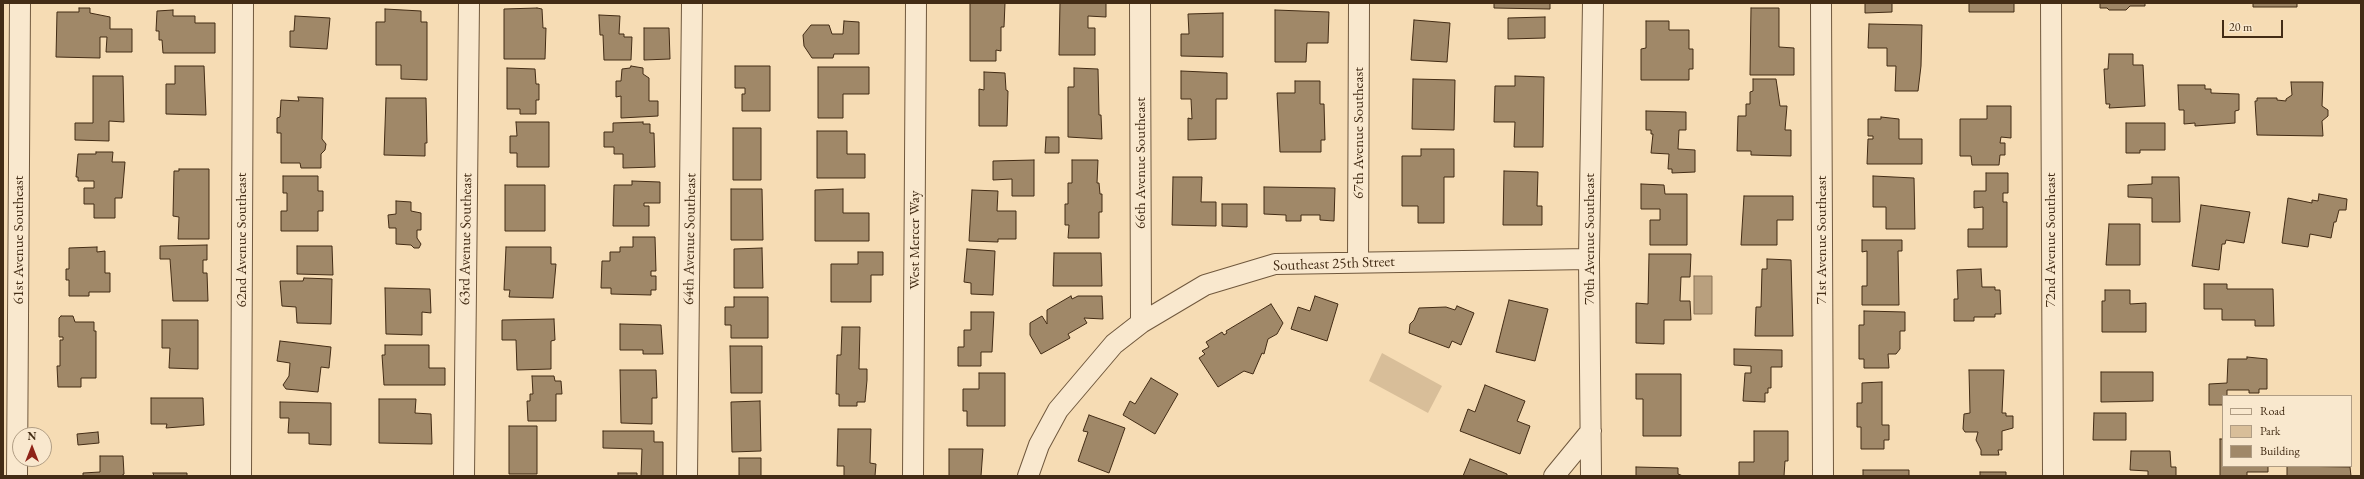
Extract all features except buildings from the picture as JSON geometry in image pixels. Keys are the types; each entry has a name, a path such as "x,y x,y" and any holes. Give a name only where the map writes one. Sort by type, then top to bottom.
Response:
{"street":[{"name":"61st Avenue Southeast","path":"18,476 20,3"},
{"name":"62nd Avenue Southeast","path":"241,476 243,3"},
{"name":"63rd Avenue Southeast","path":"464,476 469,3"},
{"name":"64th Avenue Southeast","path":"687,476 692,3"},
{"name":"West Mercer Way","path":"913,476 916,3"},
{"name":"66th Avenue Southeast","path":"1140,3 1141,323"},
{"name":"67th Avenue Southeast","path":"1358,262 1359,3"},
{"name":"70th Avenue Southeast","path":"1591,476 1589,259 1593,3"},
{"name":"71st Avenue Southeast","path":"1821,3 1824,476"},
{"name":"72nd Avenue Southeast","path":"2051,3 2053,476"},
{"name":"Southeast 25th Street","path":"1028,476 1039,445 1058,410 1114,344 1141,323 1204,285 1276,264 1589,259"},
{"path":"1554,476 1591,431"}],"green space":[{"path":"1382,353 1442,386 1428,413 1369,381"}],"shaded area":[{"path":"1694,276 1712,276 1712,314 1694,314"}]}
